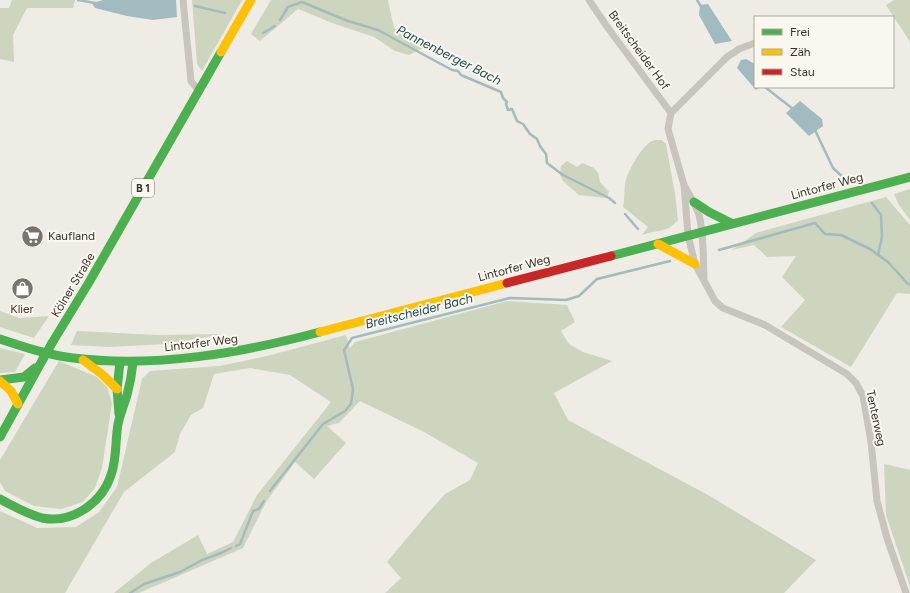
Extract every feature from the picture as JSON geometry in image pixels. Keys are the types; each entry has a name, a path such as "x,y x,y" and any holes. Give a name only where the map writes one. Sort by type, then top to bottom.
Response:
{"main road":[{"name":"Kölner Straße","path":"0,437 52,343 88,284 252,0"},
{"name":"Lintorfer Weg","path":"0,339 32,350 84,360 133,362 176,360 216,355 288,341 910,177"},
{"path":"694,202 709,212 731,223"},
{"path":"658,244 695,264"},
{"path":"0,380 24,377 43,359"},
{"path":"84,360 108,379 117,389"},
{"path":"0,499 30,514 47,519 65,518 79,513 92,505 104,491 111,476 119,418 117,389 120,362"},
{"path":"119,418 128,393 133,362"},
{"path":"0,380 11,391 18,404"}],"street":[{"path":"183,0 192,81 199,92"},
{"name":"Breitscheider Hof","path":"589,0 671,113"},
{"path":"688,235 684,185 668,129 671,113 727,56 739,49 754,43"},
{"path":"684,185 694,202 699,215 702,231"},
{"name":"Tenterweg","path":"702,231 704,279"},
{"name":"Tenterweg","path":"688,235 695,264 712,296 719,305 765,325 847,374 856,383 863,396 871,442 877,501 887,538 906,593"}],"green space":[{"path":"12,0 75,0 73,8 27,8 13,35 14,62 0,59 0,8 9,8"},
{"path":"192,0 242,0 202,71 197,64"},
{"path":"271,0 388,0 394,28 427,46 409,55 395,51 374,37 332,23 298,9 260,41 251,34"},
{"path":"894,0 910,0 910,42 894,16 886,5"},
{"path":"662,140 666,144 678,220 666,229 642,235 648,227 623,207 626,179 643,149 653,141"},
{"path":"567,161 577,167 582,163 594,168 598,173 600,182 609,192 607,198 579,195 563,181 560,175 561,166"},
{"path":"910,189 910,220 899,205 894,194"},
{"path":"886,197 910,225 910,294 897,293 851,367 781,327 805,300 782,277 796,256 767,257 754,245 732,250 756,233"},
{"path":"507,301 567,305 575,322 561,331 569,344 583,352 612,361 554,393 568,420 708,495 816,560 784,593 385,593 401,578 387,562 445,494 470,480 478,463 424,432 360,401 339,423 327,426 346,443 314,479 295,462 266,502 243,548 139,593 114,593 151,563 198,535 207,554 233,542 257,495 331,402 290,375 250,368 214,374 203,408 191,415 180,434 175,452 124,492 65,593 0,593 0,511 37,528 76,527 99,512 117,487 142,379 150,371 219,366 263,357 346,335 350,348 355,342"},
{"path":"0,311 19,318 49,316 34,338 0,327"},
{"path":"77,331 158,335 224,334 167,344 109,347 71,345"},
{"path":"0,348 25,354 15,372 0,373"},
{"path":"59,361 97,377 107,387 112,403 102,468 95,488 83,502 61,509 34,506 5,491 0,482 0,460"},
{"path":"884,464 910,470 910,586 886,515"}],"water":[{"path":"103,0 176,0 177,17 153,20 127,16 95,8 92,3"},
{"path":"708,4 732,41 715,44 699,15 700,5"},
{"path":"746,59 754,63 754,88 737,68 741,60"},
{"path":"800,101 822,119 823,126 809,136 786,113"}],"waterway":[{"name":"Pannenberger Bach","path":"78,0 95,3"},
{"path":"697,0 702,8"},
{"name":"Pannenberger Bach","path":"280,20 288,7 302,2 348,21 378,30 452,70 458,71 461,75 501,92 503,98 507,102 506,104 508,110 512,109 517,121 523,124 530,134 537,139 546,154 547,163 563,175 609,198 615,203"},
{"name":"Pannenberger Bach","path":"195,6 225,13"},
{"name":"Pannenberger Bach","path":"263,33 275,26"},
{"path":"766,88 793,109"},
{"path":"815,130 833,168 845,179"},
{"path":"872,203 881,215 882,237 878,255"},
{"name":"Pannenberger Bach","path":"625,214 638,229"},
{"name":"Breitscheider Bach","path":"719,250 815,223 825,234 841,235 870,249 888,262 908,284 910,284"},
{"name":"Breitscheider Bach","path":"270,491 323,424 345,411 351,404 353,389 344,350 352,338 510,298 566,300 579,296 597,279 670,261"},
{"name":"Breitscheider Bach","path":"236,546 240,544 253,511 259,509 264,501"},
{"name":"Breitscheider Bach","path":"130,593 144,584 180,572 202,560 231,548"}],"traffic: fast":[{"path":"52,343 88,284 221,52"},
{"path":"611,256 910,177"},
{"path":"694,202 709,212 731,223"},
{"path":"0,339 64,357 104,361 136,361 198,357 290,340 320,332"},
{"path":"43,359 52,343"},
{"path":"0,437 43,359"},
{"path":"119,414 117,389 120,362"},
{"path":"0,499 20,510 42,518 53,519 64,518 75,514 84,509 101,494 107,485 113,469 118,424 128,391 133,362"},
{"path":"0,380 24,377 35,368"}],"traffic: slow":[{"path":"221,52 251,0"},
{"path":"658,244 695,264"},
{"path":"320,332 507,283"},
{"path":"83,360 103,375 117,389"},
{"path":"0,381 11,391 18,404"}],"traffic: jam":[{"path":"507,283 611,256"}],"place":[{"name":"Kaufland","path":"33,236"},
{"name":"Klier","path":"22,288"}]}
